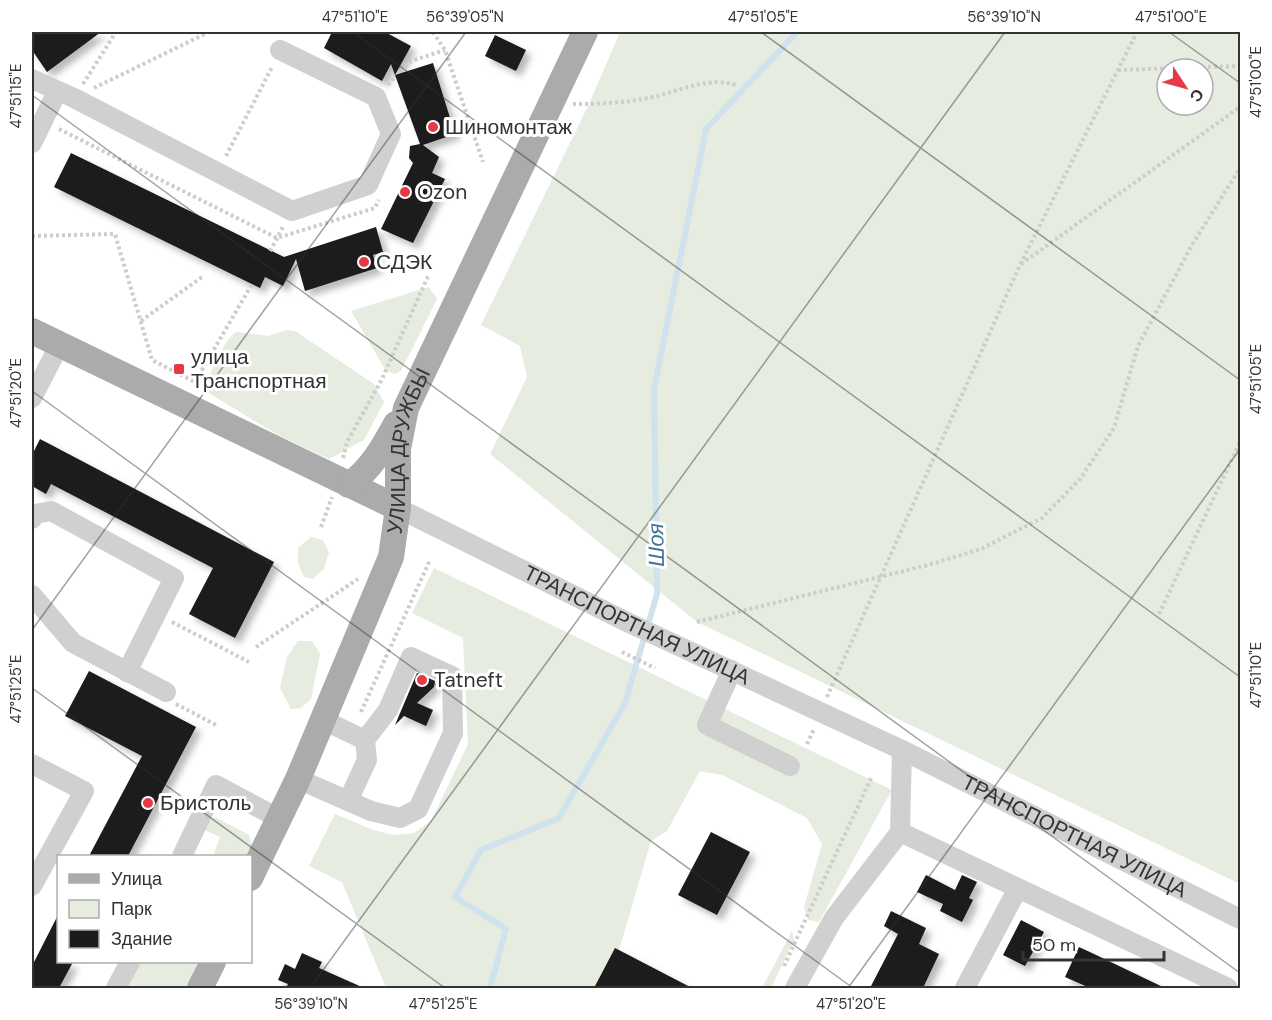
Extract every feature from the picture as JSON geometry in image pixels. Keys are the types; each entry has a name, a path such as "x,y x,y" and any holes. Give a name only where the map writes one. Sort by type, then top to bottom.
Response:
{"main road":[{"name":"УЛИЦА ДРУЖБЫ","path":"252,875 298,778 392,557 398,508 398,448 405,408 585,32"},
{"name":"ТРАНСПОРТНАЯ УЛИЦА","path":"32,331 398,508"},
{"path":"344,482 361,476 379,455 405,408"},
{"path":"200,988 212,963"}],"street":[{"path":"32,79 292,211 368,185 391,134 376,97 280,50"},
{"path":"32,143 43,120 66,95"},
{"path":"32,398 60,344"},
{"name":"ТРАНСПОРТНАЯ УЛИЦА","path":"398,508 629,623 902,750 1240,919"},
{"path":"32,519 35,514 51,510 174,578 127,672"},
{"path":"32,595 73,643 166,692"},
{"path":"298,778 371,811 400,818 418,809 453,733 452,676 411,657 388,710 358,737"},
{"path":"732,670 707,725 790,766"},
{"path":"323,720 358,737 367,760 348,801"},
{"path":"795,988 834,918 900,832 902,750"},
{"path":"32,764 84,791 32,886"},
{"path":"182,855 216,785 278,818"},
{"path":"900,832 1017,890 1228,988"},
{"path":"965,988 1017,890"},
{"path":"116,988 129,963"}],"path":[{"path":"66,95 116,32"},
{"path":"66,95 209,32"},
{"path":"433,32 446,50 483,162"},
{"path":"807,744 1020,265 1137,32"},
{"path":"218,172 280,50"},
{"path":"405,67 411,61 446,50"},
{"path":"1118,70 1240,66"},
{"path":"551,104 618,103 696,85 726,81 736,85"},
{"path":"1020,265 1240,107"},
{"path":"43,120 277,238 375,208 380,199"},
{"path":"697,622 881,577 981,549 1042,518 1080,479 1114,428 1138,346 1192,245 1240,168"},
{"path":"270,251 292,211"},
{"path":"32,236 115,234 152,360 195,382 252,284"},
{"path":"321,527 344,482 347,442 382,379 429,274"},
{"path":"141,321 202,277"},
{"path":"1159,614 1240,442"},
{"path":"358,737 430,560"},
{"path":"256,647 362,576"},
{"path":"156,614 249,662"},
{"path":"622,652 655,668"},
{"path":"166,692 167,700 218,726"},
{"path":"783,967 872,776"}],"green space":[{"path":"620,32 1240,32 1240,884 697,622 490,454 527,377 520,346 481,325 589,104"},
{"path":"429,287 437,299 401,371 395,374 386,371 351,311"},
{"path":"287,330 295,331 374,384 384,402 364,440 329,459 278,435 207,392 205,386 222,350 236,332 268,336"},
{"path":"311,537 323,540 329,552 324,569 313,579 304,577 298,564 298,548"},
{"path":"434,568 892,790 819,922 808,920 804,907 822,844 807,818 722,775 700,771 667,831 651,841 608,988 386,988 342,882 309,866 335,814 373,830 394,835 414,833 431,821 468,744 463,638 412,613"},
{"path":"298,641 312,641 320,654 311,699 301,708 291,709 280,688 287,657"},
{"path":"215,817 249,835 252,846 248,855 213,855 220,837 202,829 204,820"},
{"path":"792,931 794,940 771,988 762,988"},
{"path":"136,963 198,963 186,988 124,988"}],"building":[{"path":"32,32 101,32 47,72 32,50"},
{"path":"332,32 385,32 411,46 395,75 433,63 455,134 423,145 439,157 432,173 445,179 413,243 381,229 413,163 409,158 410,146 420,144 391,64 382,81 324,48"},
{"path":"495,35 526,50 516,71 485,56"},
{"path":"71,153 284,257 376,227 383,252 373,255 377,268 305,291 296,259 283,286 265,277 260,288 54,187"},
{"path":"40,439 274,562 235,638 189,614 213,568 51,484 46,494 32,486 32,455"},
{"path":"89,671 196,727 129,855 90,855 142,756 65,716"},
{"path":"417,673 435,681 434,687 417,703 433,710 426,726 404,716 395,725"},
{"path":"711,832 750,852 717,915 678,895"},
{"path":"926,875 955,890 962,875 977,882 969,898 973,900 962,922 940,911 943,904 917,892"},
{"path":"891,911 926,928 919,944 939,954 923,988 870,988 898,934 884,926"},
{"path":"57,917 57,963 72,963 59,988 32,988 32,966"},
{"path":"1021,920 1044,932 1025,966 1003,955"},
{"path":"1079,947 1165,988 1090,988 1065,977"},
{"path":"615,948 692,988 594,988"},
{"path":"302,953 322,962 319,968 364,988 286,988 288,984 278,980 285,964 295,969"}],"waterway":[{"name":"Шоя","path":"490,988 506,929 455,897 481,850 559,818 625,703 657,594 654,389 706,129 797,32"}],"place":[{"name":"Шиномонтаж","path":"433,127"},
{"name":"Ozon","path":"405,192"},
{"name":"СДЭК","path":"364,262"},
{"name":"улица Транспортная","path":"179,369"},
{"name":"Tatneft","path":"422,680"},
{"name":"Бристоль","path":"148,803"}]}
